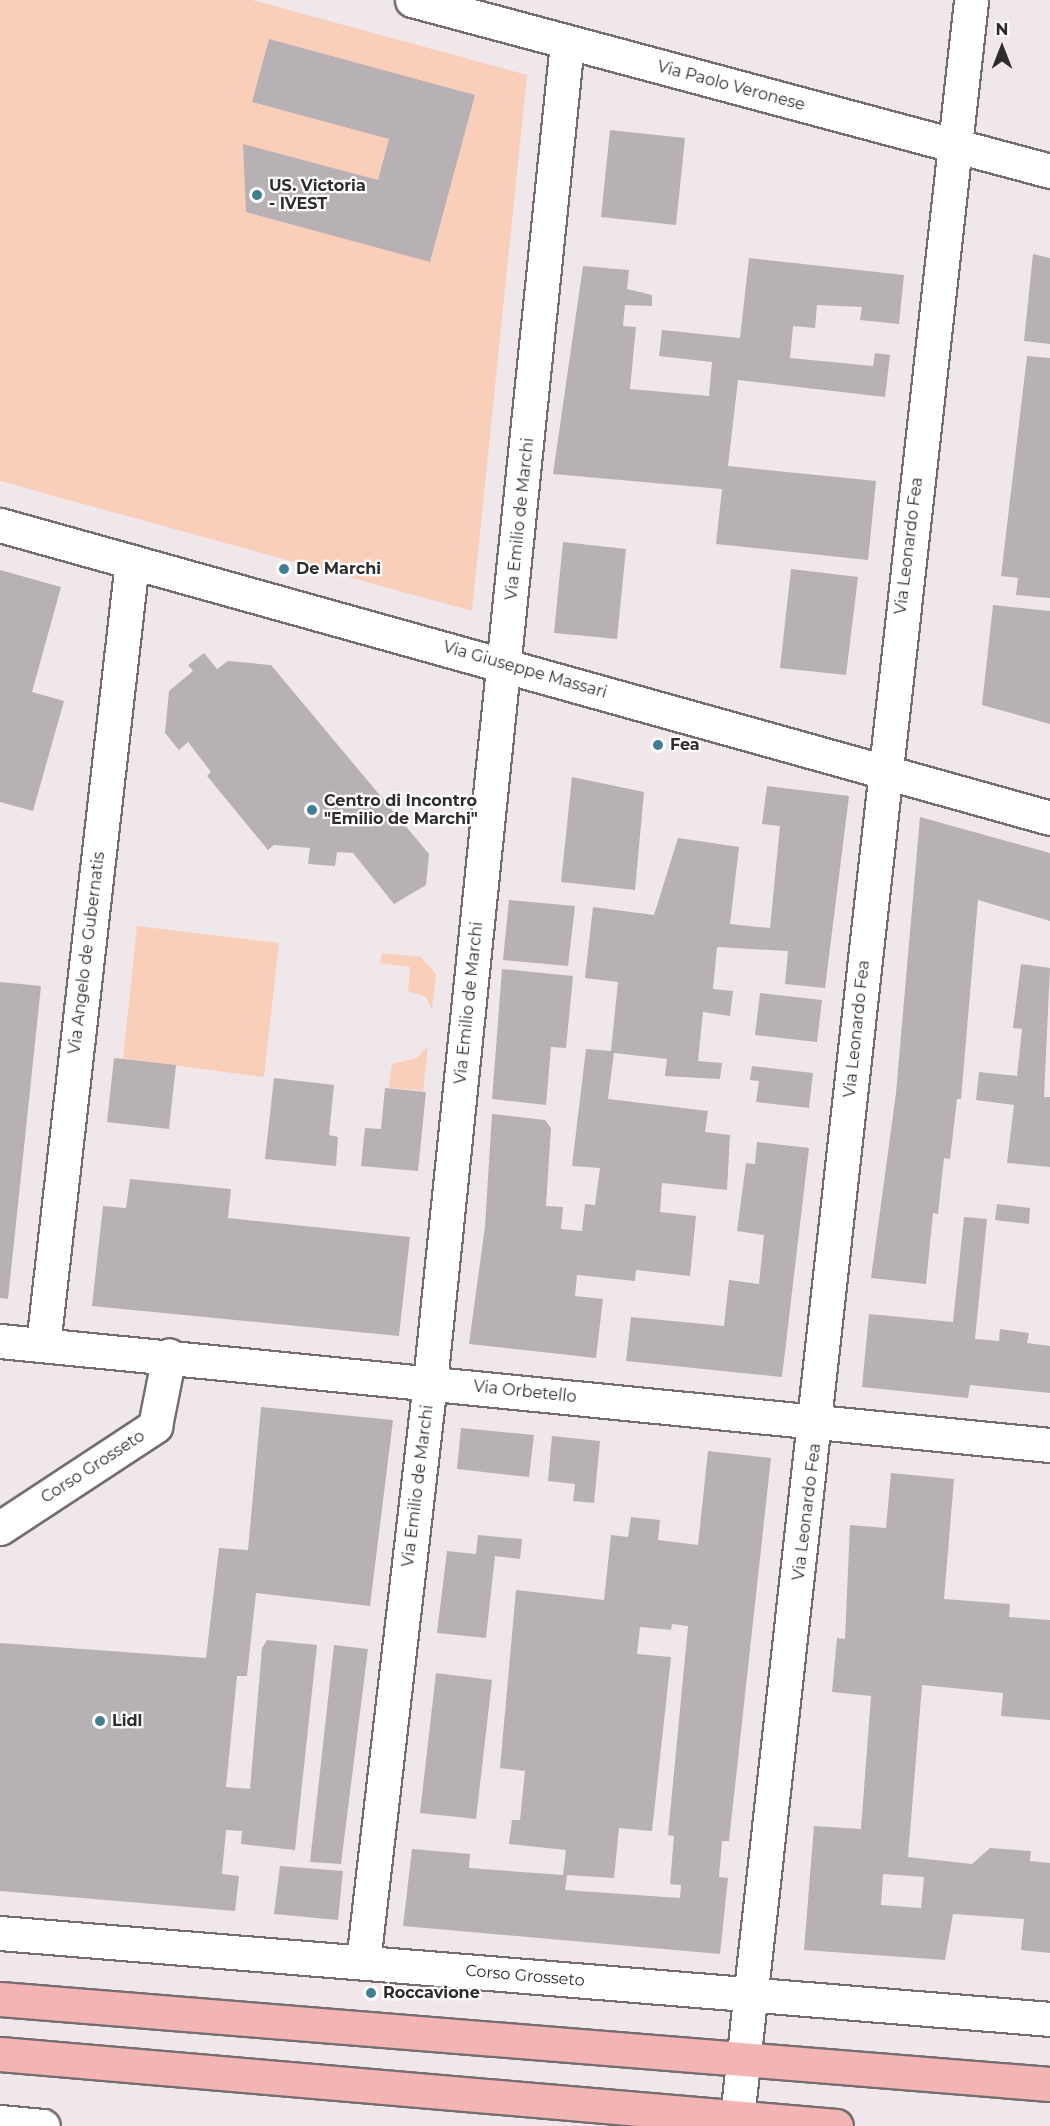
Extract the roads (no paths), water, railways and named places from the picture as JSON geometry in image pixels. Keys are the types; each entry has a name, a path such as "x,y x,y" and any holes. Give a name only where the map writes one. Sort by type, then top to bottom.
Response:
{"main road":[{"path":"0,1999 1050,2084"},
{"path":"0,2054 737,2122 837,2126"}],"street":[{"name":"Via Paolo Veronese","path":"412,0 1050,171"},
{"name":"Via Leonardo Fea","path":"737,2122 817,1422 883,772 957,146 971,0"},
{"name":"Via Emilio de Marchi","path":"363,1962 430,1382 567,42"},
{"name":"Via Giuseppe Massari","path":"0,525 505,664 1050,818"},
{"name":"Via Angelo de Gubernatis","path":"43,1345 132,562"},
{"name":"Via Orbetello","path":"0,1341 169,1355 1050,1445"},
{"name":"Corso Grosseto","path":"0,1528 155,1426 169,1355"},
{"name":"Corso Grosseto","path":"0,1933 1050,2019"},
{"path":"0,2122 43,2126"}],"place":[{"name":"US. Victoria - IVEST","path":"257,195"},
{"name":"De Marchi","path":"284,569"},
{"name":"Fea","path":"658,745"},
{"name":"Centro di Incontro \"Emilio de Marchi\"","path":"312,810"},
{"name":"Lidl","path":"100,1721"},
{"name":"Roccavione","path":"371,1993"}]}
